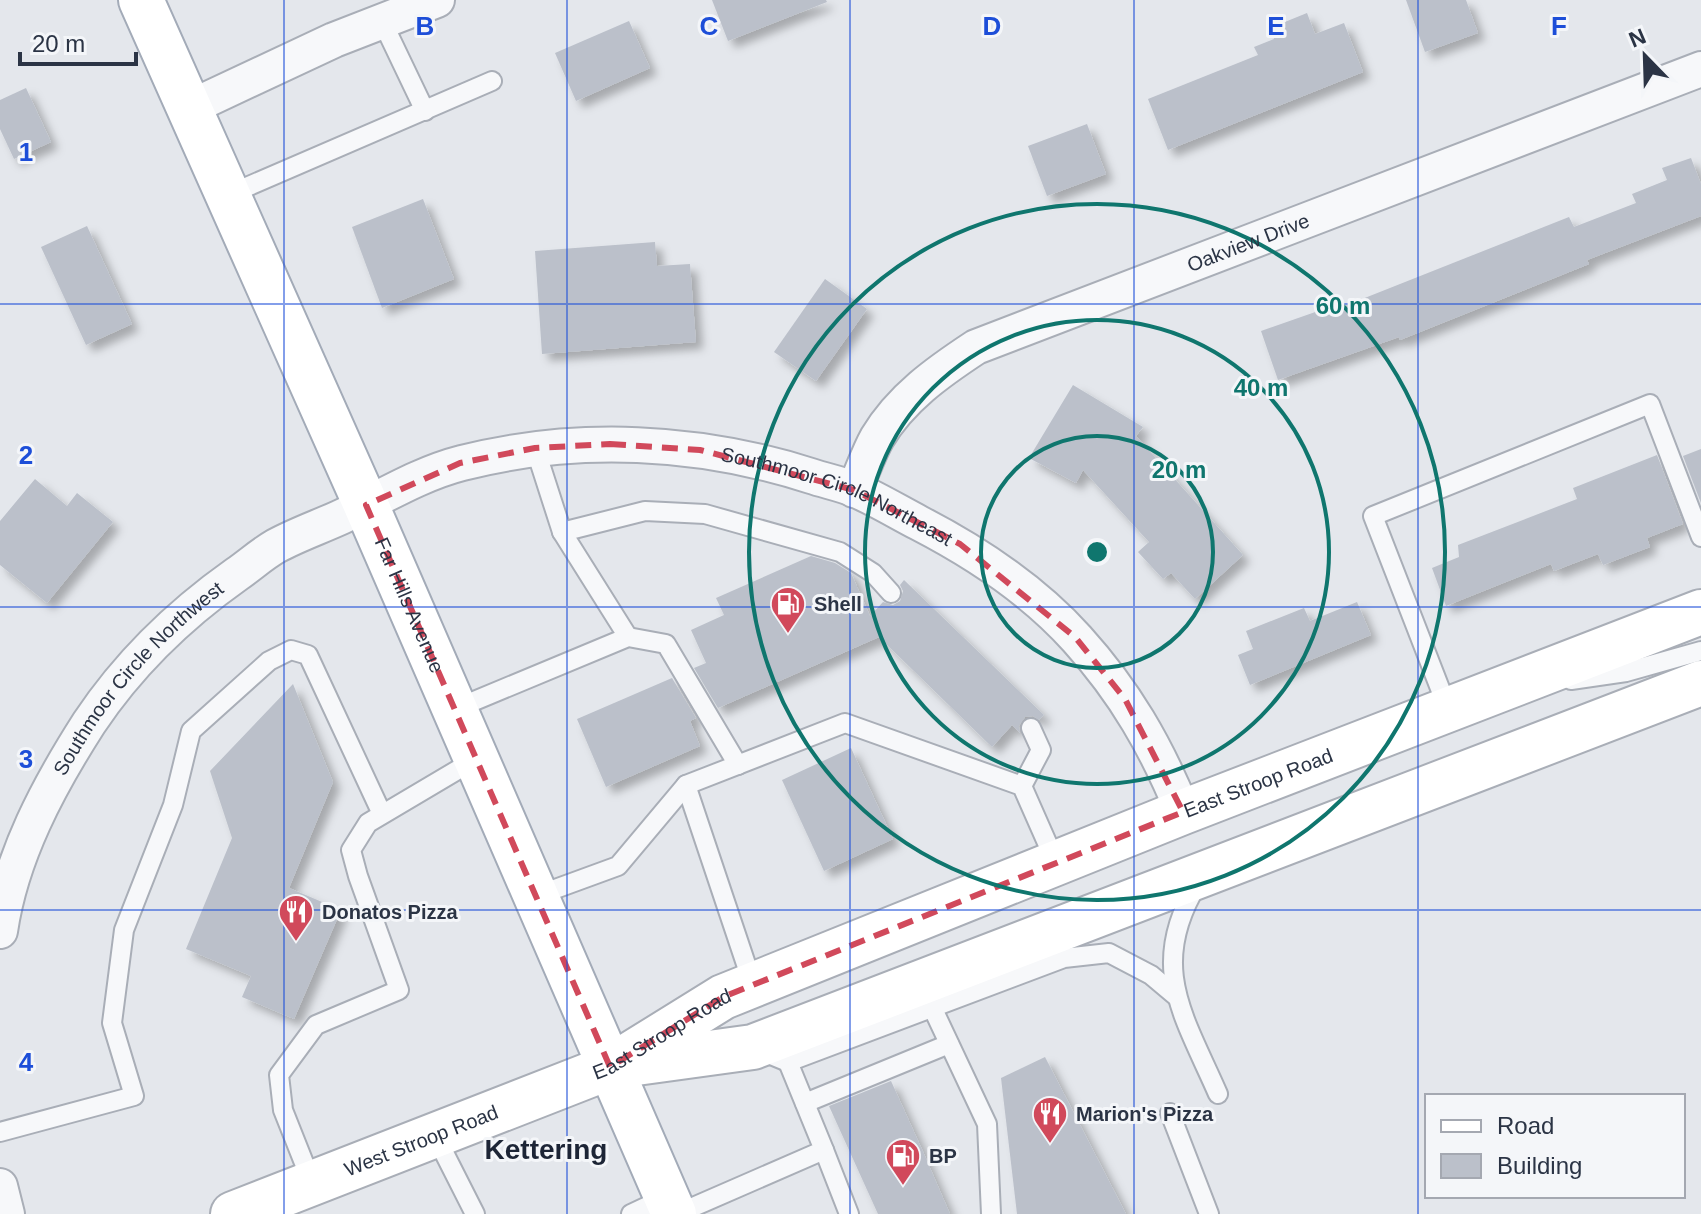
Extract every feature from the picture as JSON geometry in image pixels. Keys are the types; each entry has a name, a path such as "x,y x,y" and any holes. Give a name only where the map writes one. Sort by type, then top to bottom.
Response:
{"main road":[{"name":"Far Hills Avenue","path":"141,0 366,505 610,1067 662,1210"},
{"name":"East Stroop Road","path":"610,1067 723,997 1183,812 1701,612"},
{"name":"East Stroop Road","path":"610,1067 770,1055 1203,876 1701,683"},
{"name":"West Stroop Road","path":"233,1214 610,1067"}],"street":[{"path":"189,108 334,40 437,0"},
{"name":"Oakview Drive","path":"854,490 876,440 896,412 931,378 976,347 1701,69"},
{"name":"Southmoor Circle Northeast","path":"366,505 423,476 460,463 535,448 610,444 700,450 778,465 854,490 960,544 1017,583 1075,637 1125,699 1162,759 1183,812"},
{"name":"Southmoor Circle Northwest","path":"0,931 16,862 12,838 108,695 146,650 198,602 275,547 366,505"},
{"path":"0,1186 7,1214"}],"lane":[{"path":"382,21 425,111"},
{"path":"228,195 492,81"},
{"path":"1448,709 1373,516 1650,404 1701,537"},
{"path":"535,448 562,532 628,637"},
{"path":"562,532 645,511 705,514 840,552 873,573 891,593"},
{"path":"455,709 628,637 666,644 738,765"},
{"path":"0,1132 134,1096 112,1023 124,930 173,805 191,731 269,661 291,650 308,655 382,814"},
{"path":"1491,693 1626,672 1701,651"},
{"path":"536,896 618,866 686,785 845,723 1022,786 1056,863"},
{"path":"1022,786 1041,750 1031,728"},
{"path":"312,1183 283,1110 279,1075 316,1025 399,990 351,850 368,823 476,759"},
{"path":"686,785 753,985"},
{"path":"1203,876 1185,905 1175,931 1172,961 1176,996 1218,1094"},
{"path":"849,1214 805,1103 770,1055 932,1007 1064,958 1109,953 1151,975 1176,996"},
{"path":"932,1007 987,1124 991,1214"},
{"path":"805,1103 949,1044"},
{"path":"1170,1113 1209,1214"},
{"path":"435,1135 475,1214"},
{"path":"662,1210 824,1150"}],"highlighted area":[{"path":"610,444 700,450 854,490 960,544 1075,637 1125,699 1183,812 723,997 610,1067 366,505 460,463 535,448"}],"building":[{"path":"712,0 826,0 827,2 728,41"},
{"path":"1406,0 1466,0 1478,33 1425,52"},
{"path":"1307,13 1315,34 1344,23 1363,72 1168,150 1148,99 1258,55 1254,47 1274,39 1270,28"},
{"path":"629,21 650,68 576,101 555,53"},
{"path":"26,88 51,142 14,159 0,129 0,100"},
{"path":"1087,124 1106,174 1047,196 1028,146"},
{"path":"1691,158 1701,184 1701,216 1587,260 1589,264 1400,340 1399,337 1278,380 1261,331 1341,303 1342,307 1569,217 1574,227 1636,203 1632,194 1667,180 1662,168"},
{"path":"423,199 454,279 382,308 352,227"},
{"path":"87,226 132,324 86,345 41,247"},
{"path":"655,242 657,266 690,264 696,342 542,354 535,251"},
{"path":"825,279 867,309 816,381 774,352"},
{"path":"1073,385 1143,427 1136,436 1243,555 1195,599 1171,573 1163,579 1138,552 1149,542 1083,470 1076,483 1029,458"},
{"path":"1701,449 1701,503 1683,456"},
{"path":"1657,455 1683,524 1647,538 1650,547 1603,565 1598,554 1554,571 1551,564 1446,606 1432,568 1459,557 1458,545 1577,499 1573,488"},
{"path":"35,479 67,506 77,493 113,522 47,603 0,565 0,521"},
{"path":"811,556 835,563 851,573 870,616 883,602 893,605 900,601 903,591 900,585 904,580 1044,715 1039,720 1033,716 1025,717 1019,726 1020,733 1012,725 992,747 879,637 718,708 694,668 706,663 691,630 724,615 716,598"},
{"path":"1357,602 1371,635 1250,685 1238,655 1253,649 1246,631 1304,608 1310,621"},
{"path":"672,678 696,718 690,721 700,746 606,787 577,719"},
{"path":"293,684 333,782 289,888 341,910 294,1019 242,997 251,976 186,949 232,838 210,771"},
{"path":"851,748 893,839 824,871 782,780"},
{"name":"Marion's Pizza","path":"1045,1057 1126,1214 1017,1214 1001,1078"},
{"path":"891,1081 950,1214 878,1214 829,1106"}],"place":[{"name":"Shell","path":"788,635"},
{"name":"Donatos Pizza","path":"296,943"},
{"name":"Marion's Pizza","path":"1050,1145"},
{"name":"BP","path":"903,1187"}],"district":[{"name":"Kettering","path":"546,1149"}]}
